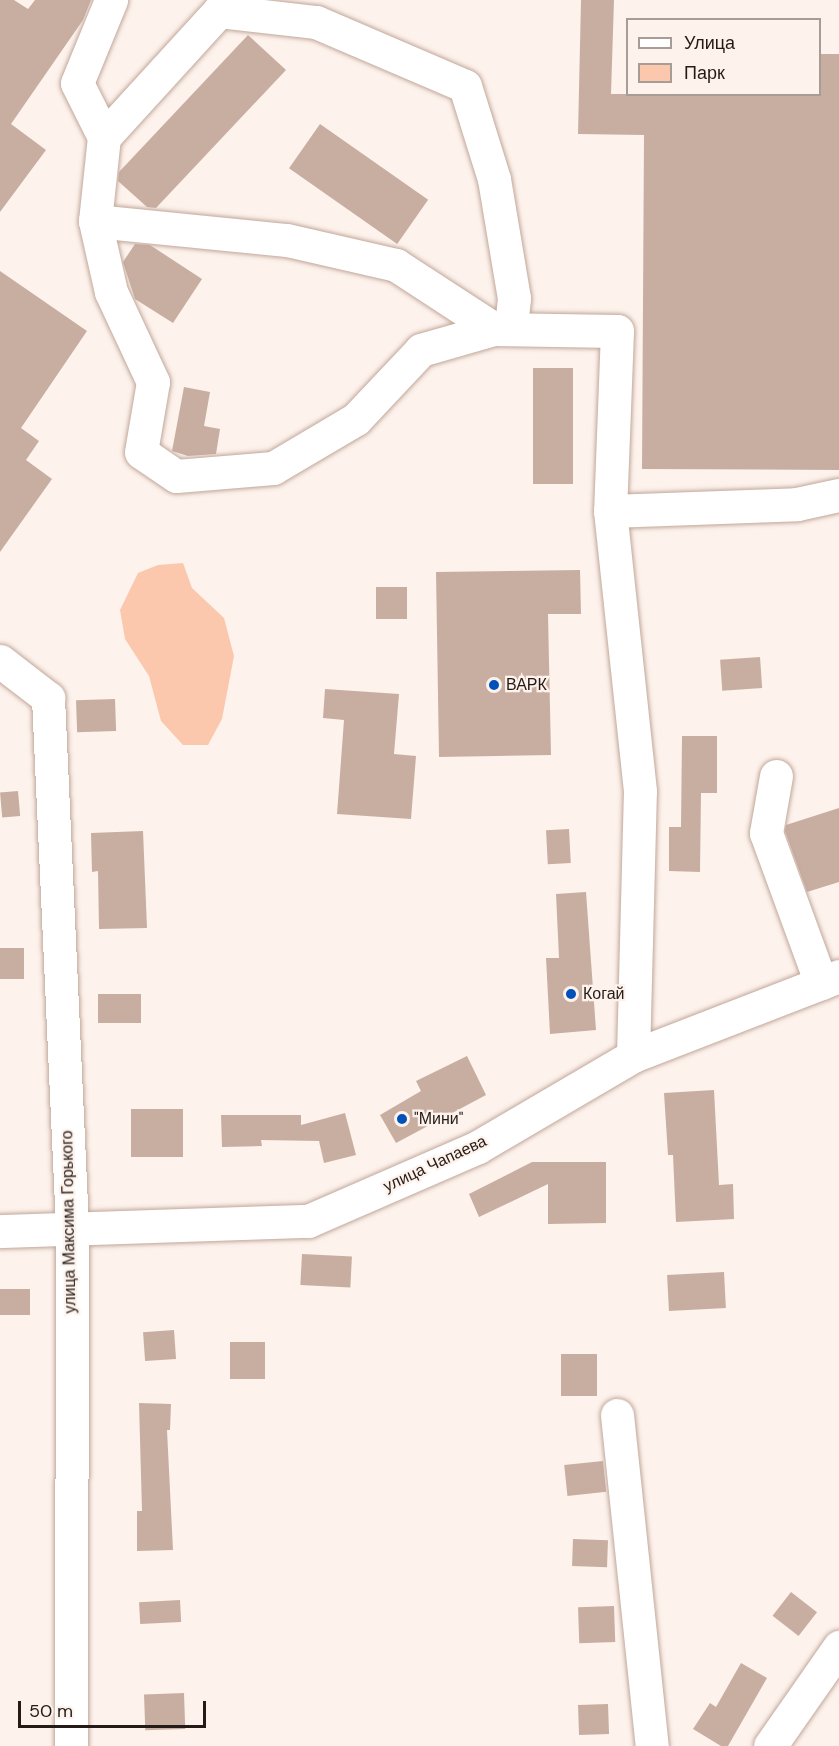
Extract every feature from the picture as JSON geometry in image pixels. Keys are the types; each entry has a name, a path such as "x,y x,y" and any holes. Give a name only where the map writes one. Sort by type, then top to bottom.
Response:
{"street":[{"path":"111,0 77,83 104,137 95,221 111,292 153,382 141,452 176,476 273,468 356,419 421,350 502,329 617,331 610,511 640,791 633,1056"},
{"path":"104,137 211,5 316,22 465,86 494,179 514,298 502,329"},
{"path":"95,221 287,240 396,265 502,329"},
{"path":"610,511 797,504 839,495"},
{"name":"улица Максима Горького","path":"0,661 48,698 72,1226 71,1746"},
{"path":"776,776 766,833 830,979"},
{"name":"улица Чапаева","path":"0,1231 72,1226 308,1221 478,1147 633,1056 830,979"},
{"path":"617,1415 652,1746"},
{"path":"770,1746 839,1647"}],"green space":[{"path":"183,563 192,588 224,618 234,656 222,719 208,745 183,745 161,721 149,676 125,639 120,610 138,573 158,565"}],"building":[{"path":"0,0 14,0 28,9 35,0 91,0 83,20 11,124 46,150 0,212"},
{"path":"581,0 614,0 611,94 626,94 626,96 821,96 821,54 839,54 839,470 642,469 644,135 578,134"},
{"path":"248,35 286,70 156,208 147,207 118,181 119,172"},
{"path":"320,124 428,200 397,244 289,168"},
{"path":"135,244 150,245 202,279 173,323 135,299 123,262"},
{"path":"0,271 87,331 21,428 39,441 26,460 52,479 0,552"},
{"path":"533,368 573,368 573,484 533,484"},
{"path":"184,387 210,392 204,426 220,429 216,454 188,456 172,451"},
{"name":"ВАРК","path":"580,570 581,614 548,614 551,755 439,757 436,572"},
{"path":"376,587 407,587 407,619 376,619"},
{"path":"760,657 762,688 722,691 720,660"},
{"path":"325,689 399,694 394,754 416,756 411,819 337,814 344,720 323,718"},
{"path":"115,699 116,731 77,732 76,700"},
{"path":"682,736 717,736 717,793 701,793 700,872 669,871 669,827 681,827"},
{"path":"18,791 20,816 2,817 0,793"},
{"path":"839,808 839,882 807,892 785,831 786,825"},
{"path":"569,829 571,863 548,864 546,830"},
{"path":"143,831 147,928 99,929 98,871 92,872 91,833"},
{"name":"Когай","path":"586,892 596,1030 550,1034 546,958 559,958 556,894"},
{"path":"0,948 24,948 24,979 0,979"},
{"path":"98,994 141,994 141,1023 98,1023"},
{"path":"467,1056 486,1095 396,1143 380,1115 421,1091 416,1081"},
{"path":"714,1090 719,1185 733,1184 734,1219 676,1222 673,1155 668,1155 664,1093"},
{"path":"131,1109 183,1109 183,1157 131,1157"},
{"path":"345,1113 356,1155 324,1163 319,1141 261,1140 262,1146 222,1147 221,1115 301,1115 301,1125"},
{"path":"532,1162 606,1162 606,1223 548,1224 548,1184 479,1217 469,1194"},
{"path":"302,1254 352,1257 350,1288 300,1285"},
{"path":"724,1272 726,1308 669,1311 667,1275"},
{"path":"0,1289 30,1289 30,1315 0,1315"},
{"path":"174,1330 176,1359 145,1361 143,1332"},
{"path":"230,1342 265,1342 265,1379 230,1379"},
{"path":"561,1354 597,1354 597,1396 561,1396"},
{"path":"139,1403 171,1404 170,1430 167,1430 173,1550 137,1551 137,1511 142,1511"},
{"path":"603,1461 606,1492 567,1496 564,1465"},
{"path":"573,1539 608,1540 607,1567 572,1566"},
{"path":"791,1592 817,1612 799,1636 773,1616"},
{"path":"180,1600 181,1622 140,1624 139,1602"},
{"path":"614,1606 615,1642 579,1643 578,1607"},
{"path":"741,1663 767,1678 728,1746 721,1746 693,1729 710,1703 716,1707"},
{"path":"184,1693 185,1729 145,1730 144,1694"},
{"path":"608,1704 609,1734 579,1735 578,1705"}],"place":[{"name":"ВАРК","path":"494,685"},
{"name":"Когай","path":"571,994"},
{"name":"\"Мини\"","path":"402,1119"}]}
